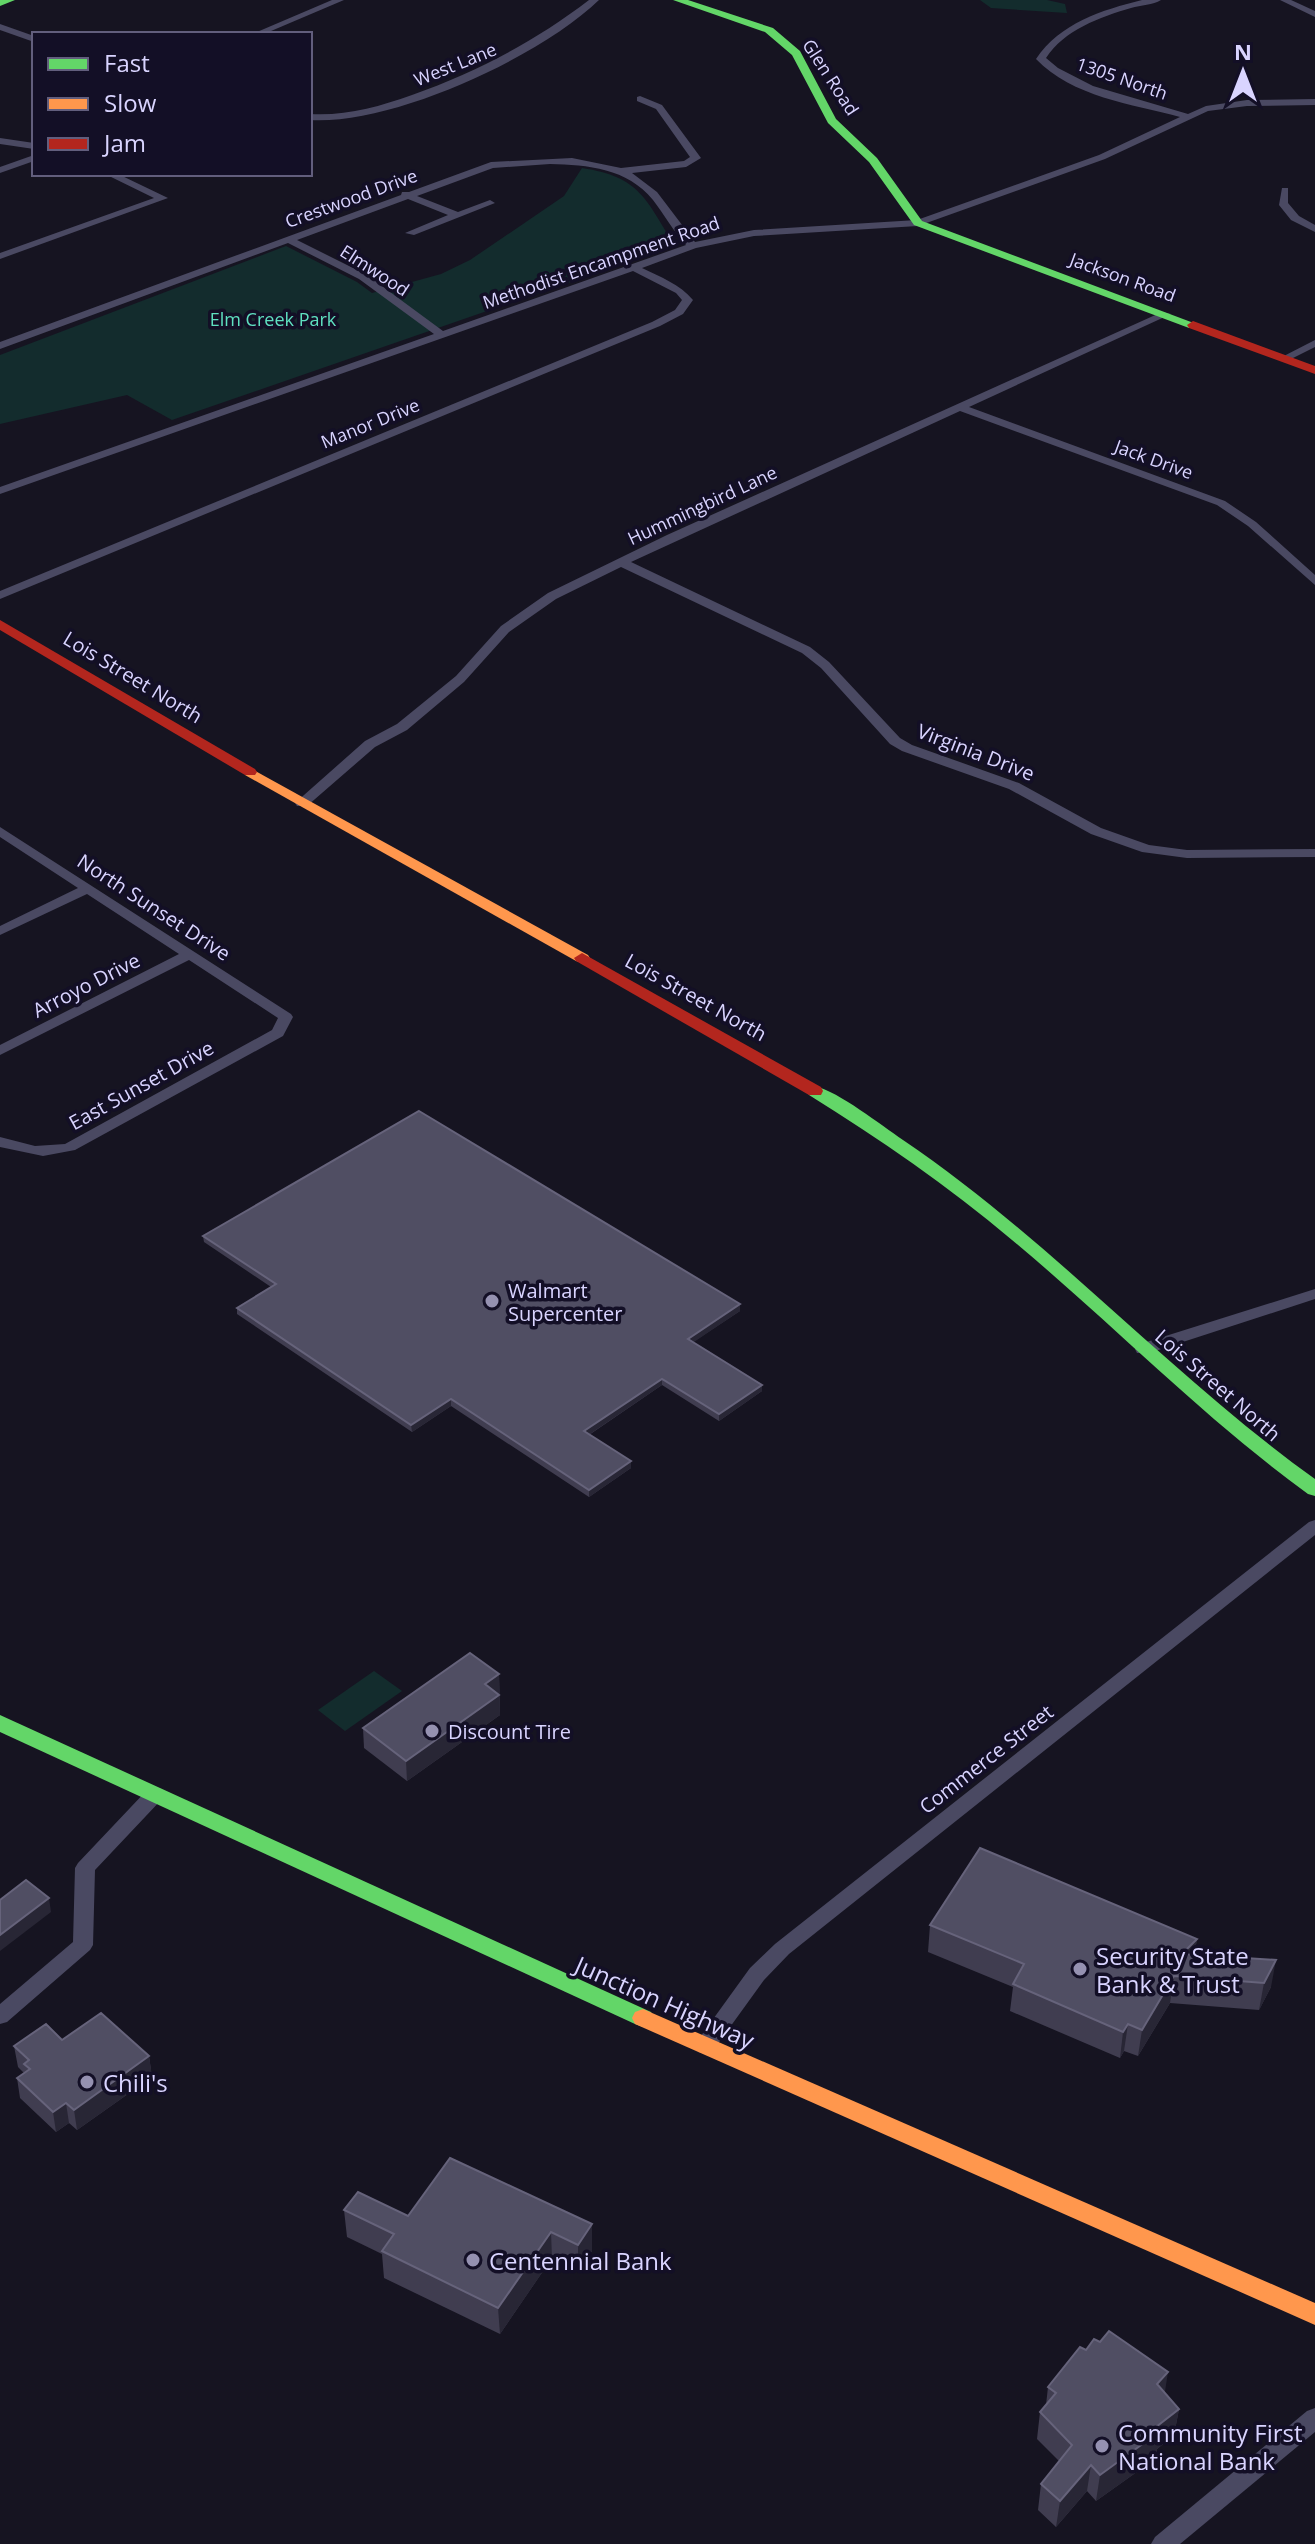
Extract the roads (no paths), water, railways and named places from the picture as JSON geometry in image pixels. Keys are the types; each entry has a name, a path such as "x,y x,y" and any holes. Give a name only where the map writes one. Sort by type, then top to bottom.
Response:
{"street":[{"path":"0,3 10,0"},
{"path":"261,32 340,0"},
{"name":"West Lane","path":"312,117 372,112 446,88 533,47 595,0"},
{"name":"1305 North","path":"1157,0 1128,4 1082,24 1044,51 1041,59 1048,68 1091,87 1189,117"},
{"path":"1284,0 1315,14"},
{"name":"Glen Road","path":"686,1 769,30 796,53 832,121 873,160 918,223"},
{"path":"0,27 32,38"},
{"path":"618,171 686,164 696,158 659,107 640,99"},
{"name":"Methodist Encampment Road","path":"0,491 693,246 754,233 918,223 1102,157 1206,109 1247,103 1315,102"},
{"path":"0,141 32,146"},
{"path":"0,170 32,159"},
{"name":"Crestwood Drive","path":"0,346 405,194 491,165 568,161 618,171 649,188 693,246"},
{"path":"0,256 163,198 114,176"},
{"path":"1285,190 1283,203 1291,214 1315,229"},
{"path":"405,194 457,215"},
{"path":"410,233 490,203"},
{"name":"Jackson Road","path":"918,223 1315,370"},
{"name":"Elmwood","path":"287,239 363,277 442,335"},
{"name":"Manor Drive","path":"0,595 656,324 684,308 688,300 680,291 633,267"},
{"name":"Hummingbird Lane","path":"302,803 370,744 402,727 460,679 505,629 526,612 621,562 1166,314"},
{"path":"1283,359 1315,343"},
{"name":"Jack Drive","path":"959,407 1221,503 1252,524 1315,581"},
{"name":"Virginia Drive","path":"621,562 806,650 825,665 895,741 907,748 1022,789 1111,838 1147,849 1187,854 1315,853"},
{"name":"Lois Street North","path":"0,624 302,803 722,1036 811,1089 942,1177 1009,1228 1264,1455 1315,1489"},
{"name":"North Sunset Drive","path":"0,831 286,1017"},
{"path":"0,931 88,888"},
{"name":"Arroyo Drive","path":"0,1051 190,954"},
{"name":"East Sunset Drive","path":"0,1142 45,1153 70,1147 278,1033 286,1017"},
{"path":"1143,1349 1315,1294"},
{"name":"Commerce Street","path":"705,2046 757,1974 782,1949 1315,1526"},
{"name":"Junction Highway","path":"0,1723 705,2046 1315,2314"},
{"path":"0,2016 83,1945 85,1868 155,1794"},
{"path":"1163,2544 1315,2418"}],"place":[{"name":"Walmart Supercenter","path":"492,1301"},
{"name":"Discount Tire","path":"432,1731"},
{"name":"Security State Bank & Trust","path":"1080,1969"},
{"name":"Chili's","path":"87,2082"},
{"name":"Centennial Bank","path":"473,2260"},
{"name":"Community First National Bank","path":"1102,2446"}],"park label":[{"name":"Elm Creek Park","path":"273,319"}]}
